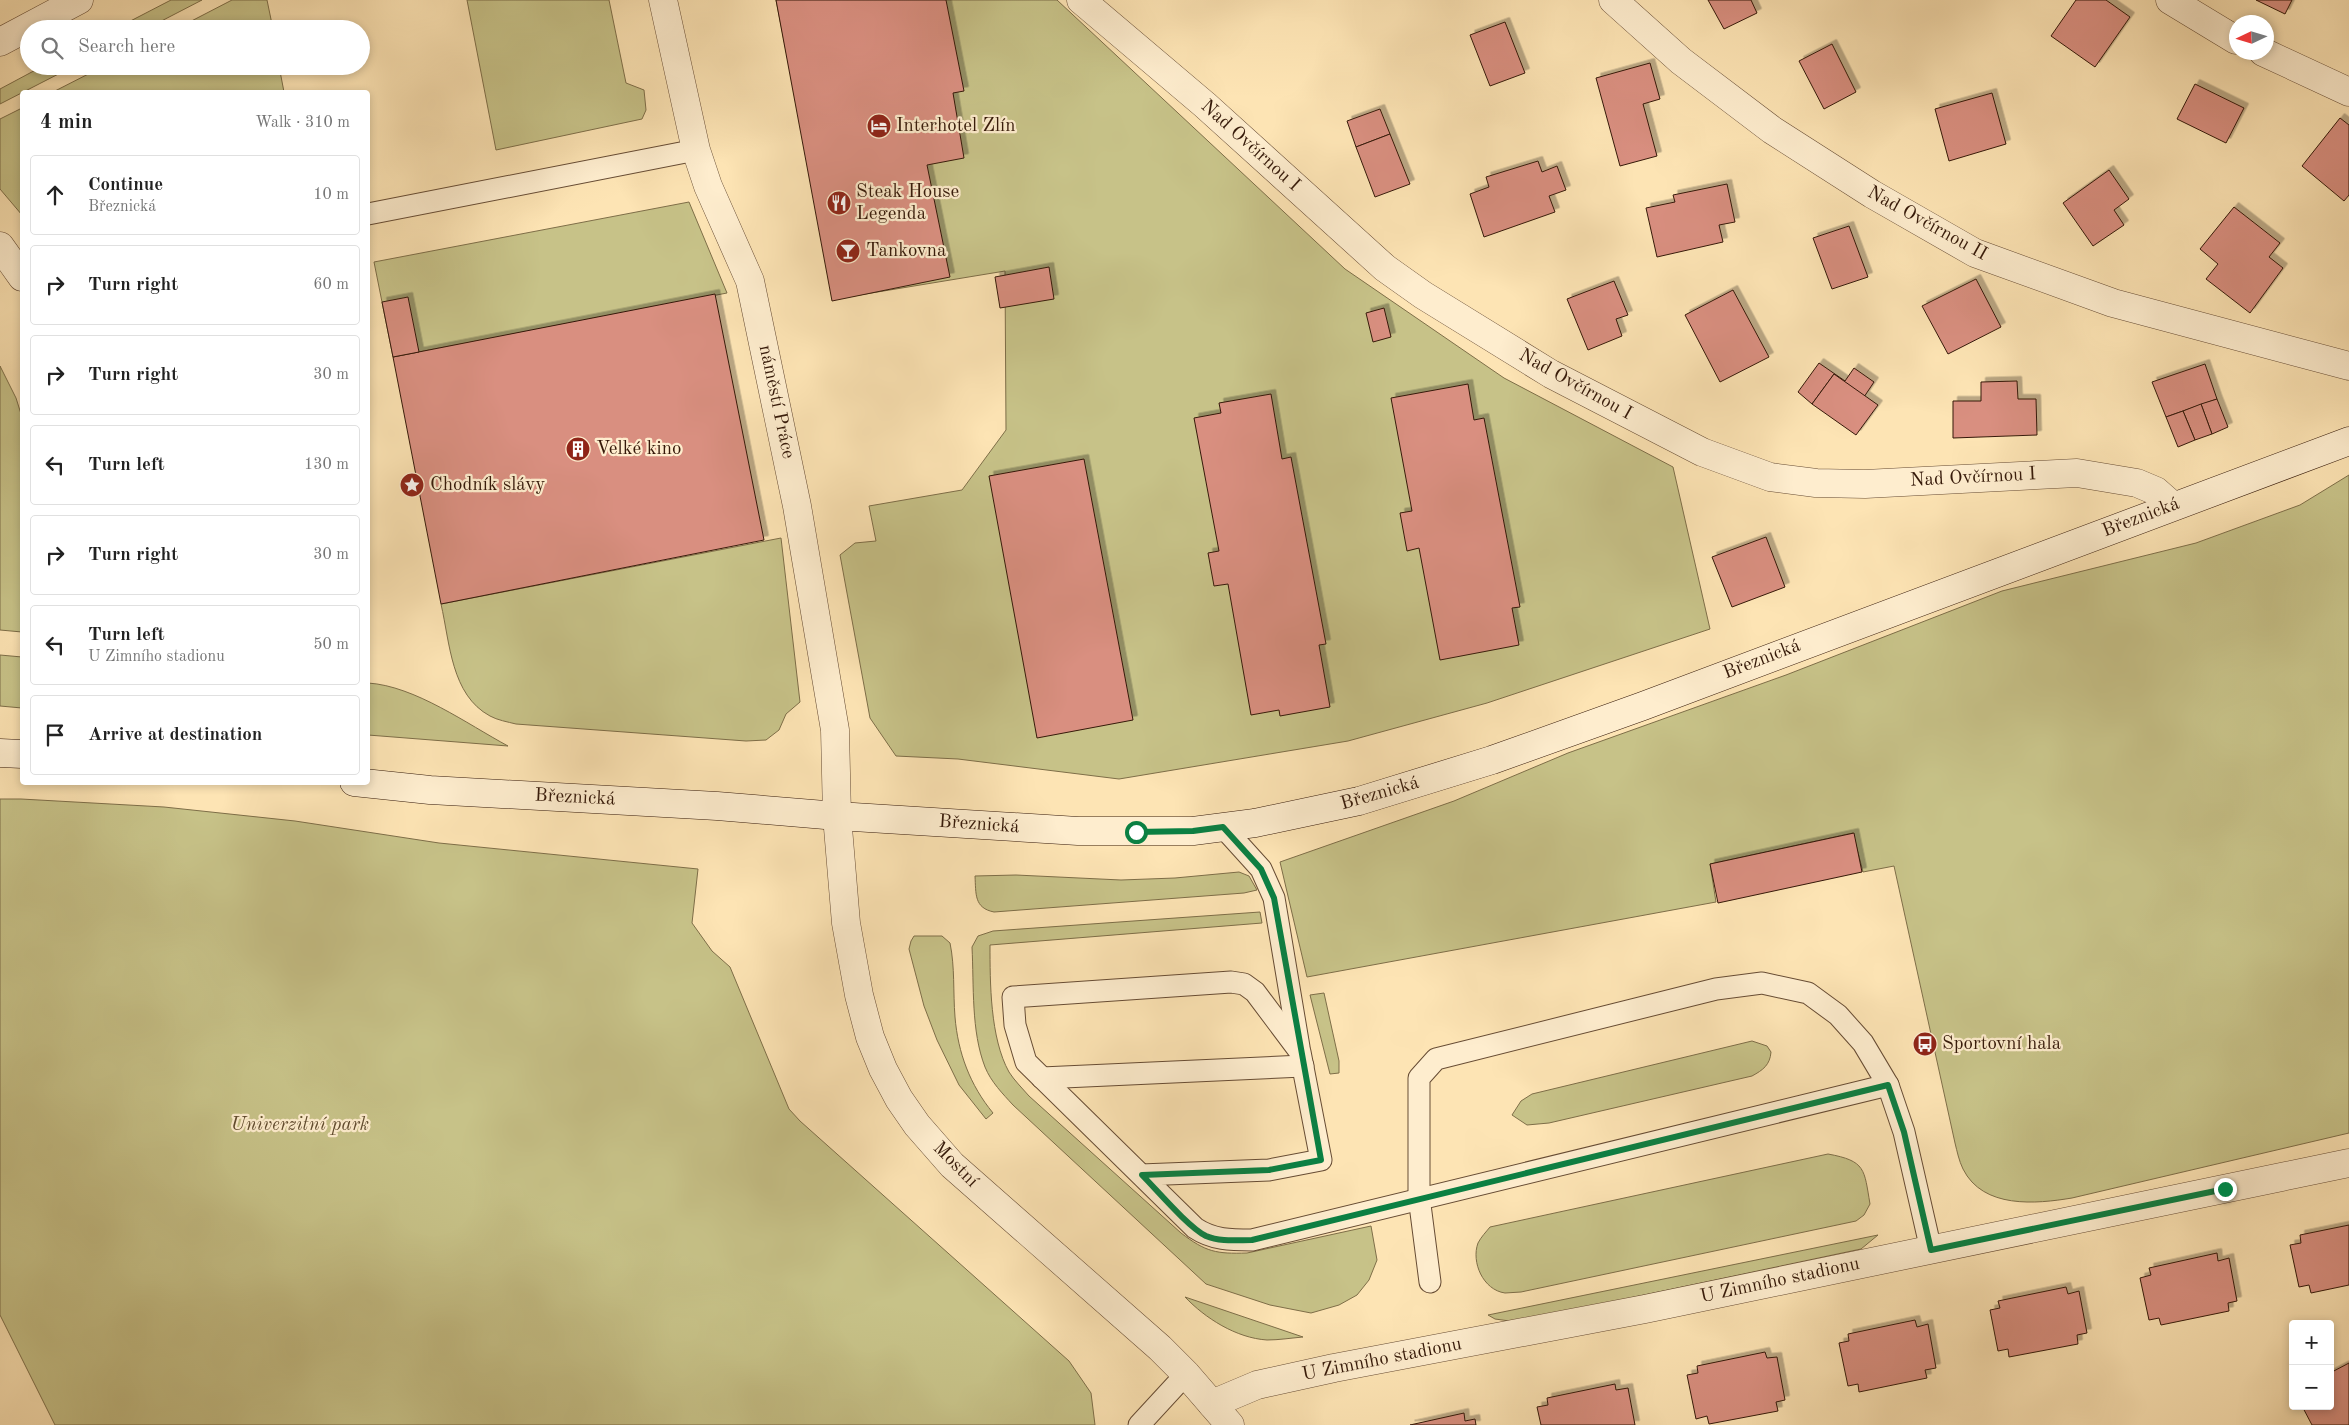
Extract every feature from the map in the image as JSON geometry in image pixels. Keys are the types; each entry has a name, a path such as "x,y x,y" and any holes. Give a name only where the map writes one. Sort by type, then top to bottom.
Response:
{"street":[{"path":"41,20 79,0"},
{"name":"náměstí Práce","path":"663,0 696,150 708,186 750,281 758,318 797,506 830,690 835,730 837,816"},
{"name":"Nad Ovčírnou I","path":"1081,0 1205,105 1385,268 1422,295 1543,369 1702,452 1770,477 1816,483 1865,484 2077,473 2137,483 2156,491 2173,506"},
{"name":"Nad Ovčírnou II","path":"1613,0 1680,61 1772,130 1872,194 1975,253 2113,303 2349,366"},
{"path":"2170,0 2229,36"},
{"path":"0,42 20,31"},
{"path":"2274,57 2349,92"},
{"path":"0,246 20,274"},
{"name":"Březnická","path":"370,784 430,790 717,806 837,816 1078,831 1174,831 1223,827 1311,812 1359,801 1492,760 1643,706 2349,440"},
{"path":"0,753 20,754"},
{"name":"Mostní","path":"837,816 842,890 859,995 870,1037 899,1099 917,1125 952,1165 1135,1326 1186,1374 1230,1425"},
{"name":"U Zimního stadionu","path":"1212,1404 1257,1385 1334,1368 1645,1310 2349,1163"}],"lane":[{"path":"370,214 696,150"},
{"path":"1142,1175 1269,1170 1321,1160 1274,898 1261,869 1223,827"},
{"path":"1302,1059 1255,992 1244,984 1231,982 1013,997 1015,1025 1026,1062 1195,1228 1206,1236 1228,1240 1252,1240 1888,1085"},
{"path":"1430,1282 1420,1198 1419,1078 1436,1058 1716,989 1762,983 1808,993 1838,1015 1863,1043 1888,1085 1904,1132 1931,1250"},
{"path":"1042,1078 1302,1059"},
{"path":"1140,1425 1186,1374"}],"green space":[{"path":"171,0 202,0 163,20 132,20"},
{"path":"232,0 267,0 271,20 193,20"},
{"path":"467,0 609,0 626,83 644,90 646,110 642,119 496,150"},
{"path":"776,0 1057,0 1345,269 1504,378 1673,467 1710,629 1487,703 1348,741 1119,779 958,759 896,756 870,718 840,555 855,543 876,541 869,506 962,490 1006,430 1005,271 835,299"},
{"path":"26,75 56,75 27,90 20,90 20,94 0,104 0,89"},
{"path":"86,75 281,75 284,90 57,90"},
{"path":"20,109 20,213 0,189 0,119"},
{"path":"689,202 727,293 393,357 374,262"},
{"path":"0,366 16,398 20,411 20,632 0,630"},
{"path":"2349,475 2349,1133 2072,1198 2043,1202 2012,1201 1983,1191 1972,1182 1963,1169 1958,1156 1894,866 1863,872 1853,833 1710,864 1716,902 1307,977 1280,862 1454,801 1568,753 1786,675 2002,591 2196,543 2300,505"},
{"path":"781,538 800,702 786,714 779,730 766,740 746,741 516,724 490,716 477,707 467,695 460,682 450,651 441,604"},
{"path":"0,655 20,657 20,708 0,706"},
{"path":"370,683 404,691 422,698 508,746 370,735"},
{"name":"Univerzitní park","path":"0,799 164,807 295,821 439,843 698,869 692,923 712,951 730,967 789,1109 800,1121 1069,1361 1091,1393 1095,1425 55,1425 0,1315"},
{"path":"1239,872 1249,876 1257,890 1244,893 994,912 987,910 979,904 976,894 975,876 1016,875 1121,880 1175,878"},
{"path":"1260,912 1262,923 990,945 992,1010 998,1043 1003,1058 1009,1072 1018,1084 1181,1233 1197,1244 1219,1252 1247,1253 1371,1226 1377,1260 1369,1280 1357,1295 1339,1305 1311,1313 1270,1305 1206,1284 1005,1097 985,1067 977,1039 972,947 978,936 993,931"},
{"path":"914,936 942,936 950,943 955,1017 959,1043 966,1068 978,1091 993,1113 986,1119 959,1085 937,1040 924,1006 909,949"},
{"path":"1324,993 1339,1061 1339,1073 1330,1074 1310,995"},
{"path":"1752,1041 1767,1046 1771,1052 1765,1067 1752,1076 1549,1123 1527,1125 1512,1115 1521,1101 1532,1094"},
{"path":"1828,1154 1850,1160 1861,1168 1864,1175 1870,1204 1864,1215 1856,1221 1521,1292 1505,1293 1497,1291 1485,1281 1478,1266 1476,1250 1478,1243 1490,1227"},
{"path":"1878,1235 1861,1249 1517,1322 1495,1319 1488,1315"},
{"path":"1185,1297 1303,1337 1267,1340 1244,1335 1222,1326"}],"building":[{"name":"Interhotel Zlín","path":"776,0 946,0 964,91 953,93 964,158 927,165 950,277 832,301"},
{"path":"1708,0 1751,0 1757,13 1724,29"},
{"path":"2076,0 2106,0 2130,17 2095,67 2051,36"},
{"path":"2256,0 2292,0 2285,14"},
{"path":"1505,22 1525,73 1490,86 1470,35"},
{"path":"1832,44 1856,92 1824,109 1799,61"},
{"path":"1650,63 1660,99 1643,104 1657,156 1620,166 1596,78"},
{"path":"2195,84 2244,108 2226,143 2177,119"},
{"path":"1992,93 2006,144 1949,161 1935,109"},
{"path":"1380,109 1390,134 1356,147 1347,121"},
{"path":"2340,118 2349,125 2349,195 2344,201 2302,166"},
{"path":"1390,134 1410,184 1375,197 1356,147"},
{"path":"1538,161 1542,172 1557,166 1566,190 1549,196 1555,212 1484,237 1470,194 1489,187 1486,177"},
{"path":"2109,170 2129,199 2114,210 2124,225 2093,246 2063,203"},
{"path":"1727,184 1735,222 1719,225 1723,242 1657,257 1646,208 1675,202 1673,195"},
{"path":"2234,207 2280,243 2269,257 2283,268 2250,313 2206,279 2218,264 2200,249"},
{"path":"1849,226 1868,277 1832,289 1813,238"},
{"path":"1049,267 1054,299 1000,308 995,277"},
{"path":"1976,279 2001,327 1948,354 1922,306"},
{"path":"1614,281 1628,315 1616,319 1622,336 1588,350 1567,299"},
{"path":"1733,290 1769,357 1720,382 1685,315"},
{"name":"Velké kino","path":"715,294 764,540 441,604 393,357"},
{"path":"408,297 419,352 393,357 382,302"},
{"path":"1384,308 1391,337 1373,342 1366,313"},
{"path":"1819,363 1845,381 1854,368 1874,382 1864,397 1834,374 1812,404 1798,392"},
{"path":"2205,364 2217,399 2166,417 2152,382"},
{"path":"1834,374 1878,405 1856,435 1812,404"},
{"path":"2017,381 2018,399 2036,399 2037,435 1953,438 1953,401 1981,401 1981,382"},
{"path":"1468,384 1474,420 1484,418 1520,607 1512,608 1519,645 1440,660 1419,548 1407,551 1400,513 1412,511 1391,398"},
{"path":"1271,394 1282,459 1291,457 1326,644 1319,645 1330,707 1280,716 1279,710 1251,715 1228,584 1214,586 1208,553 1219,551 1194,418 1221,413 1219,403"},
{"path":"2217,399 2228,427 2212,434 2201,404"},
{"path":"2201,404 2212,434 2195,440 2183,411"},
{"path":"2183,411 2195,440 2178,447 2166,417"},
{"path":"1084,459 1133,720 1037,738 989,476"},
{"path":"1766,537 1785,587 1732,607 1712,557"},
{"path":"1854,833 1862,872 1718,903 1710,864"},
{"path":"2349,1225 2349,1285 2311,1293 2309,1285 2299,1287 2290,1245 2301,1243 2300,1235"},
{"path":"2217,1253 2218,1261 2229,1258 2237,1301 2228,1303 2229,1311 2161,1325 2159,1318 2149,1320 2140,1278 2151,1275 2149,1268"},
{"path":"2066,1287 2068,1294 2079,1291 2087,1333 2077,1335 2078,1344 2009,1357 2008,1349 1998,1351 1990,1310 2000,1308 1998,1301"},
{"path":"1915,1320 1917,1327 1928,1324 1936,1368 1925,1370 1927,1378 1859,1392 1858,1384 1848,1386 1839,1343 1849,1341 1848,1334"},
{"path":"1765,1352 1767,1358 1777,1357 1785,1400 1776,1402 1778,1411 1709,1424 1707,1416 1696,1419 1687,1375 1698,1373 1697,1366"},
{"path":"2349,1363 2349,1425 2312,1425 2304,1410 2334,1410 2334,1371"},
{"path":"1615,1384 1616,1390 1628,1388 1635,1425 1541,1425 1537,1407 1548,1405 1547,1398"},
{"path":"1464,1413 1465,1421 1475,1419 1476,1425 1410,1425"}],"place":[{"name":"Interhotel Zlín","path":"879,126"},
{"name":"Steak House Legenda","path":"839,203"},
{"name":"Tankovna","path":"848,251"},
{"name":"Velké kino","path":"578,449"},
{"name":"Chodník slávy","path":"412,485"},
{"name":"Sportovní hala","path":"1925,1044"}],"route":[{"path":"1136,832 1193,831 1223,827 1261,869 1274,898 1300,1052 1321,1160 1269,1170 1142,1175 1195,1228 1206,1236 1228,1240 1252,1240 1888,1085 1904,1132 1931,1250 2225,1189"}]}
